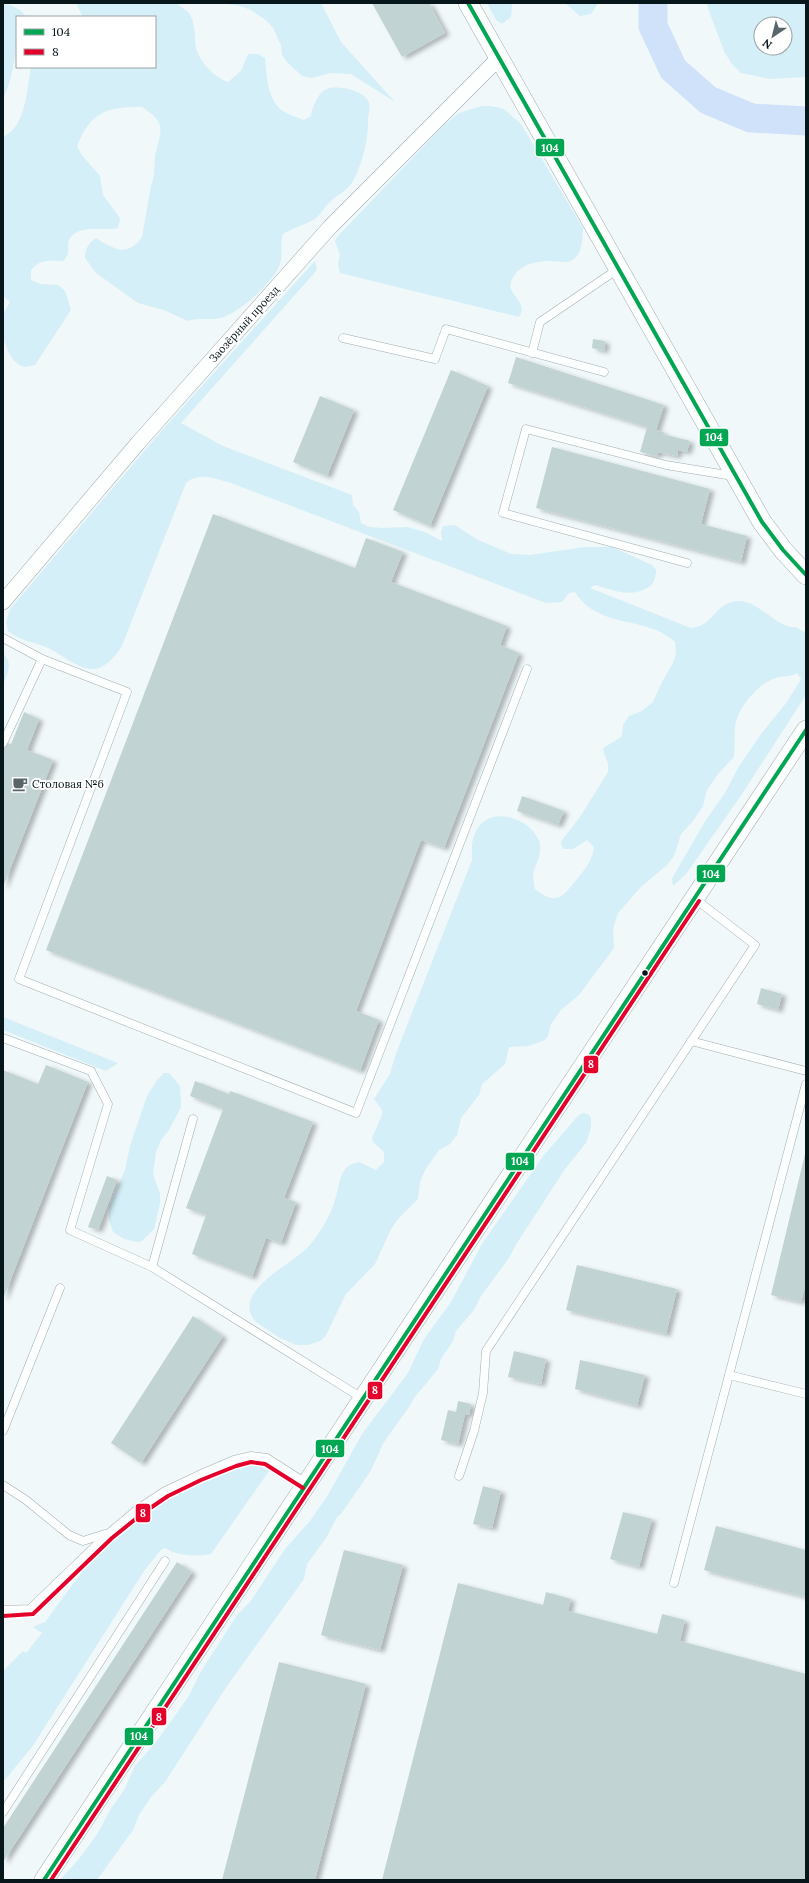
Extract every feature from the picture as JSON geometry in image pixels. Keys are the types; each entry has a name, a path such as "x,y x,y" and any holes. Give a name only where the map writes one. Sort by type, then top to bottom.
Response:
{"street":[{"path":"468,3 762,522 782,550 806,575"},
{"name":"Заозёрный проезд","path":"3,602 138,442 330,227 499,58"},
{"path":"44,1880 806,730"}],"lane":[{"path":"532,353 540,322 618,269"},
{"path":"343,338 435,359 446,329 604,372"},
{"path":"687,564 502,513 526,429 666,465 736,476"},
{"path":"3,638 42,659 127,692 19,979 356,1113 527,669"},
{"path":"3,743 42,659"},
{"path":"459,1476 474,1431 483,1393 486,1351 754,945 694,898"},
{"path":"3,1038 91,1071 108,1104 70,1230 152,1267 362,1398"},
{"path":"691,1041 806,1071"},
{"path":"674,1583 806,1084"},
{"path":"152,1267 193,1119"},
{"path":"3,1431 60,1288"},
{"path":"729,1375 806,1394"},
{"path":"3,1610 30,1609 108,1534 139,1508 165,1491 234,1460 251,1456 267,1458 306,1483"},
{"path":"3,1485 26,1500 69,1535 83,1541 108,1534"},
{"path":"3,1812 165,1561"}],"shaded area":[{"path":"76,3 177,3 191,16 198,53 201,60 216,75 228,82 241,71 248,54 258,54 265,58 269,88 275,103 286,113 304,120 311,116 316,101 321,93 327,89 343,88 354,91 364,96 369,104 367,135 361,162 355,178 349,187 328,204 316,218 283,234 280,264 277,271 264,287 240,308 224,317 188,321 164,310 138,303 96,273 85,258 88,247 96,238 120,250 131,248 142,237 154,176 156,150 160,136 160,125 157,119 142,107 110,110 94,118 82,134 77,146 81,154 100,176 103,195 120,218 118,228 91,229 78,232 69,240 68,254 64,261 42,262 34,266 31,270 31,280 40,284 58,285 65,291 71,310 35,365 25,367 19,365 9,354 4,338 2,323 3,315 10,302 3,296 3,137 11,132 17,125 21,116 31,68 156,68 156,16 82,16"},
{"path":"222,3 321,3 341,42 395,102 351,74 331,73 311,78 302,76 287,62 282,55 281,45 273,28 267,21 251,10 240,6"},
{"path":"487,3 512,3 511,17 502,24 496,20"},
{"path":"565,3 598,3 591,14 580,16"},
{"path":"706,3 806,3 806,77 770,79 741,73 731,63 724,51"},
{"path":"3,4 16,8 25,16 16,16 16,38 13,69 3,99"},
{"path":"482,106 491,106 504,109 521,124 583,228 581,247 576,257 567,262 537,262 524,266 515,274 510,287 522,308 519,317 340,273 338,264 340,255 335,241 338,236 444,125 459,113"},
{"path":"315,261 317,270 181,423 223,446 352,495 353,505 359,512 361,523 369,527 407,527 425,532 442,541 441,532 443,526 455,525 476,539 511,554 530,555 585,547 612,547 652,565 656,570 654,580 647,588 640,591 627,593 595,585 590,588 691,628 704,624 730,602 746,602 753,605 782,624 789,627 796,627 806,633 806,695 740,797 686,874 673,886 672,879 675,873 706,820 725,793 738,768 761,734 787,702 801,679 797,673 773,679 761,686 749,698 740,712 735,726 734,757 718,774 707,790 703,806 693,821 681,834 674,856 667,865 641,887 618,913 613,929 614,948 579,995 561,1010 551,1024 548,1036 545,1040 528,1046 509,1047 505,1064 482,1084 479,1095 461,1118 457,1135 450,1144 439,1150 425,1170 420,1182 418,1199 397,1220 390,1231 375,1264 346,1294 325,1337 320,1341 308,1345 296,1345 278,1337 256,1322 250,1311 250,1300 256,1290 266,1280 307,1248 324,1226 333,1206 343,1172 346,1168 359,1162 376,1170 384,1162 384,1152 373,1142 372,1138 382,1115 382,1110 374,1099 390,1074 395,1056 472,860 473,839 479,826 487,820 496,817 506,817 517,820 526,825 534,832 540,845 539,856 533,873 535,889 549,897 554,898 559,897 568,890 586,868 594,847 587,840 573,849 564,849 561,845 562,840 580,817 608,772 608,762 603,748 620,738 622,735 623,725 629,716 642,711 653,702 673,663 676,653 675,642 664,634 651,628 597,612 585,604 575,592 569,593 562,602 546,603 231,483 208,477 196,477 186,483 121,648 111,660 103,666 94,669 86,668 48,648 23,639 8,631 6,622 10,609 163,429"},
{"path":"3,653 8,661 9,668 3,685"},
{"path":"3,1017 118,1063 106,1071 3,1030"},
{"path":"164,1073 169,1073 180,1086 181,1107 169,1130 161,1140 156,1152 153,1174 160,1194 160,1203 154,1229 142,1241 137,1242 124,1239 113,1232 109,1220 109,1206 125,1170 130,1146 147,1096 157,1080"},
{"path":"582,1113 588,1114 591,1118 591,1128 586,1143 565,1169 517,1243 509,1258 481,1296 474,1310 456,1331 453,1341 441,1359 438,1369 414,1398 384,1442 370,1472 341,1514 337,1517 326,1538 307,1564 304,1579 227,1686 165,1782 151,1797 139,1815 133,1830 97,1880 60,1880 79,1859 98,1833 110,1810 124,1790 135,1766 156,1742 189,1696 200,1673 237,1615 250,1602 285,1549 310,1521 328,1495 362,1434 408,1373 424,1339 451,1302 482,1244 544,1155"},
{"path":"245,1464 260,1465 269,1471 211,1554 187,1555 176,1553 165,1548 161,1550 144,1571 32,1747 3,1782 3,1671 23,1651 26,1653 42,1633 33,1627 45,1622 87,1565 145,1509 234,1467"}],"building":[{"path":"372,3 429,3 445,33 402,57"},
{"path":"593,339 605,341 604,351 592,348"},
{"path":"516,357 664,405 656,430 663,432 663,434 690,441 687,452 678,450 677,456 658,452 657,456 640,452 647,427 508,383"},
{"path":"451,370 488,386 430,526 393,510"},
{"path":"320,396 354,410 327,476 293,462"},
{"path":"552,447 710,489 701,524 747,536 741,562 536,508"},
{"path":"213,514 355,568 366,538 403,552 391,582 507,626 500,645 519,653 444,848 421,840 356,1011 379,1020 360,1071 46,950"},
{"path":"24,712 39,719 27,750 53,760 3,887 3,748 5,742 11,744"},
{"path":"522,796 564,811 558,825 517,811"},
{"path":"761,988 782,994 778,1010 757,1004"},
{"path":"46,1065 88,1082 3,1299 3,1070 38,1084"},
{"path":"195,1081 229,1094 230,1091 313,1122 284,1198 296,1202 281,1243 266,1238 252,1277 192,1254 206,1215 186,1208 223,1109 190,1096"},
{"path":"805,1154 806,1283 801,1302 771,1295"},
{"path":"107,1176 117,1180 98,1230 88,1227"},
{"path":"577,1265 677,1289 666,1334 566,1310"},
{"path":"193,1316 223,1336 141,1463 111,1443"},
{"path":"514,1351 546,1359 541,1384 508,1377"},
{"path":"580,1360 645,1375 637,1406 575,1389"},
{"path":"458,1401 471,1404 469,1415 465,1414 458,1444 441,1440 448,1410 456,1412"},
{"path":"483,1486 501,1491 492,1528 473,1524"},
{"path":"623,1512 652,1519 639,1567 610,1559"},
{"path":"716,1526 806,1550 806,1597 704,1570"},
{"path":"344,1550 403,1565 380,1650 321,1635"},
{"path":"177,1562 192,1572 3,1862 3,1828"},
{"path":"458,1583 543,1605 546,1592 571,1599 568,1611 657,1634 662,1614 685,1620 680,1641 806,1674 806,1880 382,1880"},
{"path":"279,1662 366,1684 315,1880 222,1880"}],"waterway":[{"path":"653,3 653,26 673,69 708,100 751,118 806,121"}],"transit line":[{"name":"104","path":"468,3 762,522 783,550 806,575"},
{"name":"104","path":"44,1880 806,730"},
{"name":"8","path":"51,1880 699,901"},
{"name":"8","path":"3,1616 33,1614 112,1538 143,1513 168,1496 201,1480 236,1466 251,1462 265,1464 303,1488"}],"place":[{"name":"Столовая №6","path":"20,784"}]}
